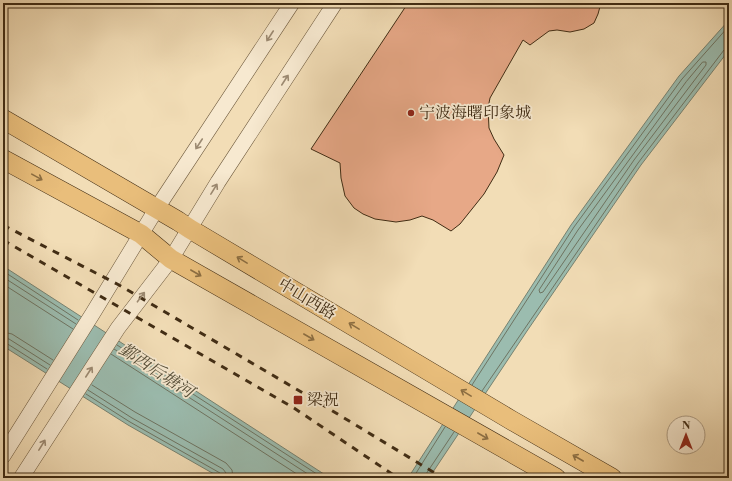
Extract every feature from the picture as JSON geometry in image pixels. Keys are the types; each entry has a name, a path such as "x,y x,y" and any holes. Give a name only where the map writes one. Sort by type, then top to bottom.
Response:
{"main road":[{"name":"中山西路","path":"3,119 157,208 511,420 612,478"},
{"name":"中山西路","path":"3,159 141,234 171,259 556,478"}],"street":[{"path":"3,456 94,313 157,208 292,3"},
{"path":"21,478 118,328 171,259 218,182 335,3"}],"water":[{"path":"729,20 729,50 641,165 527,331 429,478 408,478 571,225 679,76"},
{"name":"鄞西后塘河","path":"3,266 330,478 221,478 128,425 3,346"}],"building":[{"name":"宁波海曙印象城","path":"408,3 601,3 594,23 584,29 570,32 557,30 549,31 530,45 523,40 490,98 488,108 489,128 504,155 497,172 484,194 460,224 451,231 433,220 422,216 396,222 375,219 363,214 354,208 345,196 341,178 340,163 311,149"}],"railway":[{"path":"3,225 119,285 303,393 443,478"},
{"path":"3,240 294,408 398,478"}],"place":[{"name":"宁波海曙印象城","path":"411,113"},
{"name":"梁祝","path":"298,400"}]}
